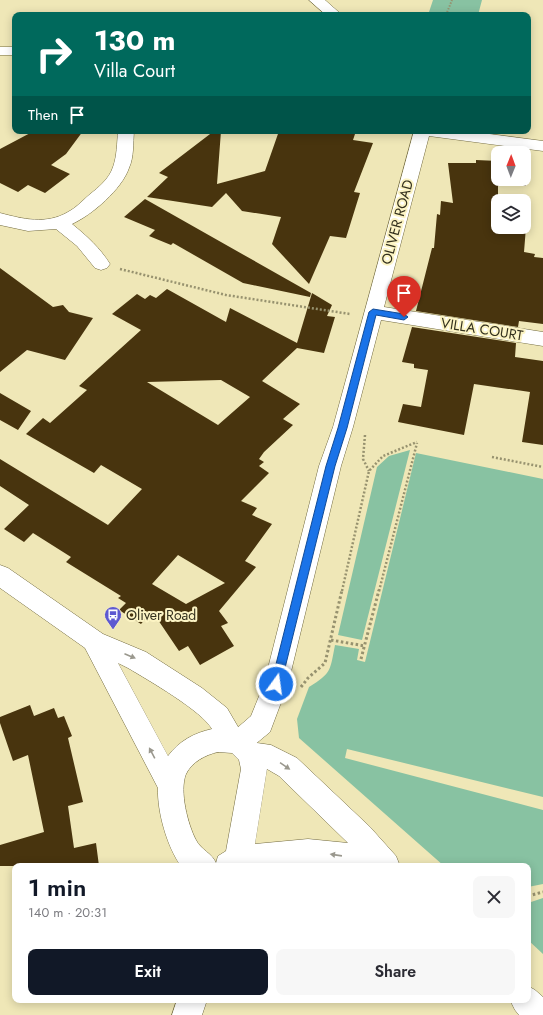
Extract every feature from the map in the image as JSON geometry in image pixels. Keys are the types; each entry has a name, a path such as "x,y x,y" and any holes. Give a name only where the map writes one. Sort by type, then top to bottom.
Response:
{"street":[{"path":"316,0 327,12"},
{"path":"0,51 12,51"},
{"path":"0,219 6,222 33,226 58,223 75,216 115,180 122,166 126,134"},
{"name":"OLIVER ROAD","path":"240,746 261,724 276,684 330,466 343,428 421,134"},
{"path":"453,134 543,146"},
{"path":"58,223 83,242 101,264"},
{"name":"VILLA COURT","path":"373,315 543,339"},
{"path":"0,575 94,641 137,660 193,696 218,716 254,765 254,777 232,863"},
{"path":"94,641 171,787 175,820 186,850 195,863"},
{"path":"171,787 176,767 190,750 205,742 219,739 271,757 288,766 360,836 383,863"},
{"path":"237,863 281,854 326,854 350,857 365,863"},
{"path":"528,1003 541,1015"}],"path":[{"path":"447,12 452,0"},
{"path":"101,264 226,295 373,315"},
{"path":"366,432 363,459 369,471"},
{"path":"300,688 308,678 325,663 369,471 384,456 417,442 361,659"},
{"path":"492,457 543,467"},
{"path":"331,640 365,646"},
{"path":"531,895 543,892"}],"green space":[{"path":"433,0 482,0 479,12 429,12"},
{"path":"410,450 362,640 338,635 377,467 389,456"},
{"path":"416,453 543,479 543,797 347,749 345,758 543,810 543,884 531,886 531,863 441,863 299,738 297,719 309,687 322,678 329,670 335,645 359,649 357,660 365,662"},
{"path":"543,898 543,954 531,943 531,902"}],"building":[{"path":"28,134 81,134 66,154 51,165 70,174 45,193 28,185 18,192 0,183 0,149"},
{"path":"210,134 221,134 217,184 265,171 278,134 355,134 353,140 373,143 354,192 360,193 346,238 330,236 309,284 272,244 281,217 242,211 226,193 212,207 147,197 168,177 159,173"},
{"path":"476,160 491,161 491,186 498,186 498,194 491,194 491,234 525,234 524,252 535,254 534,257 543,258 543,324 519,321 518,327 416,311 432,248 434,248 437,214 440,215 441,201 453,203 448,163 476,163"},
{"path":"145,199 311,293 310,297 243,283 173,243 171,245 149,236 155,230 124,217"},
{"path":"0,268 53,307 63,305 69,312 93,318 65,360 27,350 0,372"},
{"path":"167,289 226,322 230,308 297,343 312,293 332,305 327,316 335,317 324,353 297,348 262,381 300,404 283,419 293,425 264,452 259,459 264,462 259,466 269,473 241,501 257,508 252,515 272,524 245,561 256,567 219,611 228,623 221,626 234,646 200,665 188,646 179,651 152,611 141,624 119,610 126,603 118,598 121,596 66,562 71,557 33,533 24,542 4,529 29,505 0,486 0,459 108,525 142,489 101,465 94,473 26,434 43,418 50,423 87,390 79,386 141,330 112,314 137,294 145,299 150,295 156,298","holes":["221,380 250,397 218,425 147,382","178,555 225,583 186,604 152,584"]},
{"path":"412,327 516,343 515,357 543,361 543,445 522,442 530,392 474,384 464,435 398,422 403,404 421,407 428,370 414,368 414,364 402,362"},
{"path":"0,393 31,411 18,430 0,420"},
{"path":"30,705 34,716 54,708 58,718 64,716 72,736 68,738 83,802 68,806 74,848 96,843 99,863 12,863 12,866 0,866 0,845 44,832 28,755 13,761 0,723 0,717"}],"place":[{"name":"Oliver Road","path":"113,630"}],"route":[{"path":"276,684 330,466 343,428 373,312 404,317"}]}
